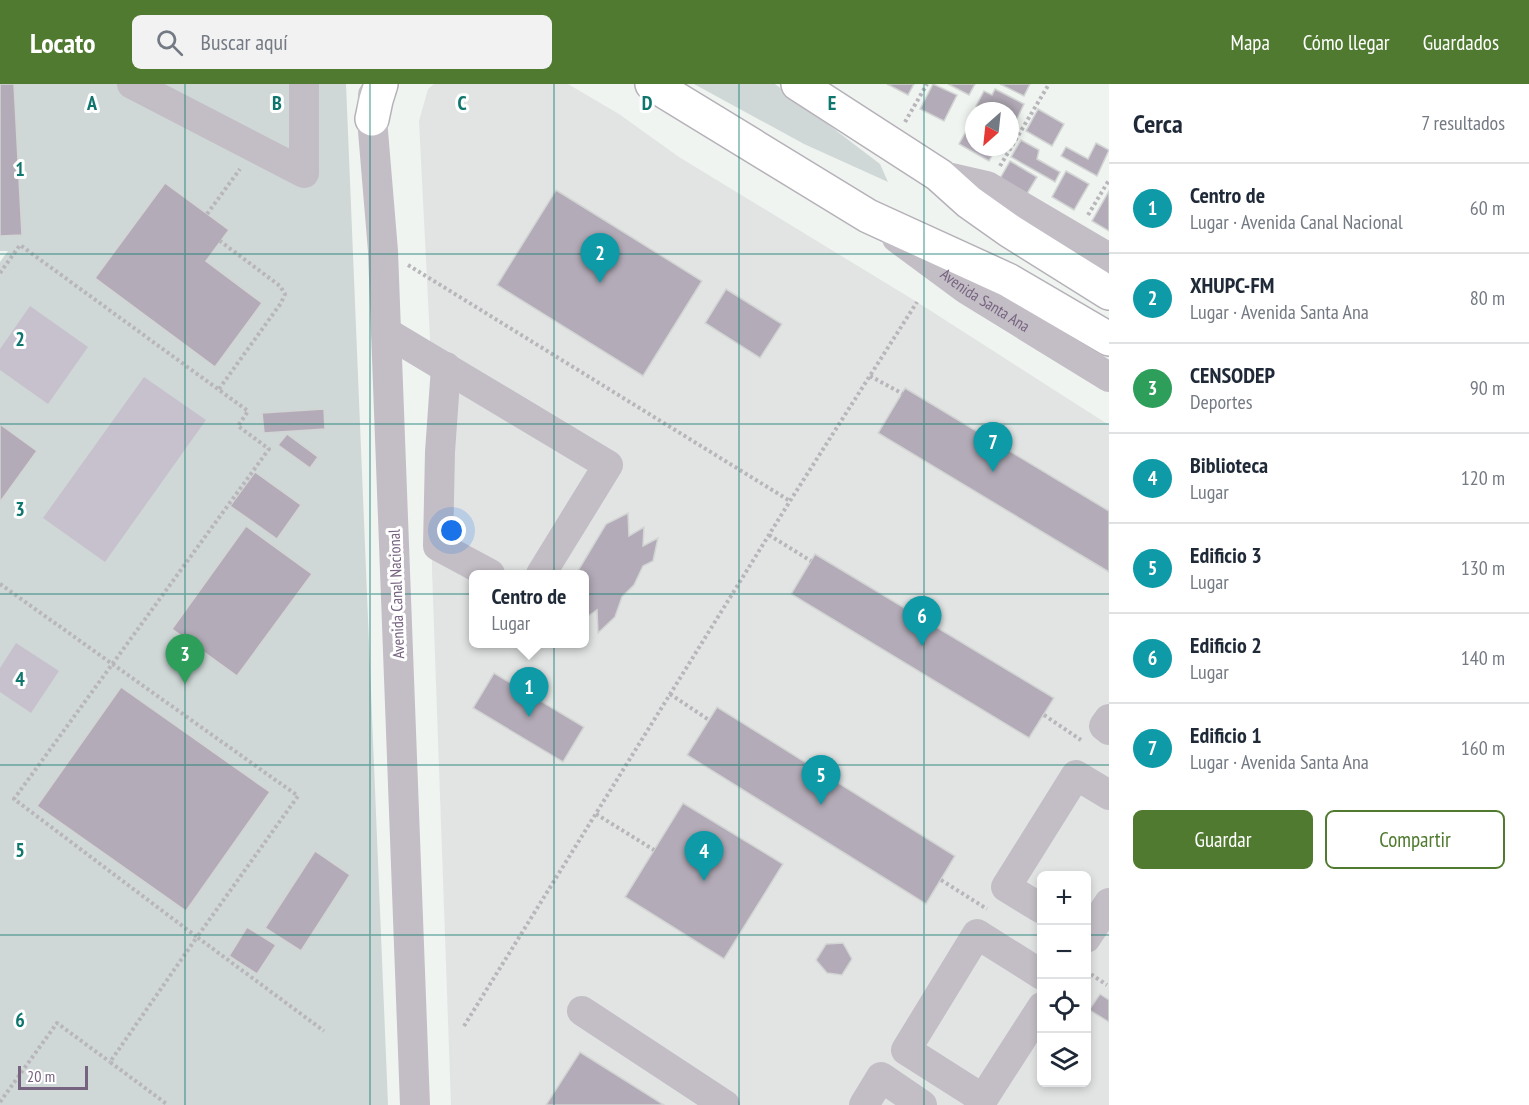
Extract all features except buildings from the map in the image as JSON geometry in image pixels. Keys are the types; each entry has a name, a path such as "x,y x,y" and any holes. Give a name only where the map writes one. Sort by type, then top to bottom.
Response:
{"main road":[{"path":"372,119 381,84"},
{"name":"Avenida Santa Ana","path":"652,84 868,216 1008,280 1108,338"},
{"path":"798,84 939,175 969,202 1010,231 1109,293"}],"street":[{"path":"132,84 304,174 304,84"},
{"name":"Avenida Canal Nacional","path":"374,84 372,119 383,250 415,1105"},
{"path":"939,175 987,186 1109,258"},
{"name":"Avenida Santa Ana","path":"868,216 966,290 1109,377"},
{"path":"386,332 608,465 543,570"},
{"path":"446,367 440,452 438,546 483,570"},
{"path":"1100,738 1109,719"},
{"path":"1037,907 1006,888 1076,775 1109,795"},
{"path":"1091,930 1109,903"},
{"path":"1037,972 976,934 906,1050 981,1102 1037,1013"},
{"path":"582,1011 725,1105"},
{"path":"864,1105 881,1077 922,1105"}],"path":[{"path":"891,146 927,84"},
{"path":"987,186 1049,84"},
{"path":"207,214 255,148"},
{"path":"1075,237 1109,180"},
{"path":"219,389 281,303 285,294 280,286 220,241"},
{"path":"0,273 20,245 248,411 238,426 269,449 14,799 324,1031"},
{"path":"383,250 426,274 790,501"},
{"path":"464,1026 790,501 917,302"},
{"path":"870,376 903,394"},
{"path":"770,535 811,561"},
{"path":"0,584 298,796 110,1062"},
{"path":"670,694 709,720"},
{"path":"1044,715 1100,738"},
{"path":"596,814 654,850"},
{"path":"1091,974 1107,985"},
{"path":"0,1102 57,1023 168,1105"}],"shaded area":[{"path":"0,84 346,84 388,1105 0,1105 0,262 8,251 0,251"},
{"path":"434,84 568,84 619,114 679,157 917,302 1109,425 1109,1105 451,1105 432,571 431,359 419,121 428,89"},
{"path":"694,84 775,84 880,164 888,182 804,144"},
{"path":"30,306 88,347 48,404 0,370 0,349"},
{"path":"144,377 206,420 105,562 43,518"},
{"path":"16,643 59,671 31,713 0,692 0,668"}],"place":[{"name":"XHUPC-FM","path":"600,283"},
{"name":"Edificio 1","path":"993,472"},
{"name":"Edificio 2","path":"922,646"},
{"name":"CENSODEP","path":"185,684"},
{"name":"Centro de","path":"529,717"},
{"name":"Edificio 3","path":"821,805"},
{"name":"Biblioteca","path":"704,881"}]}
